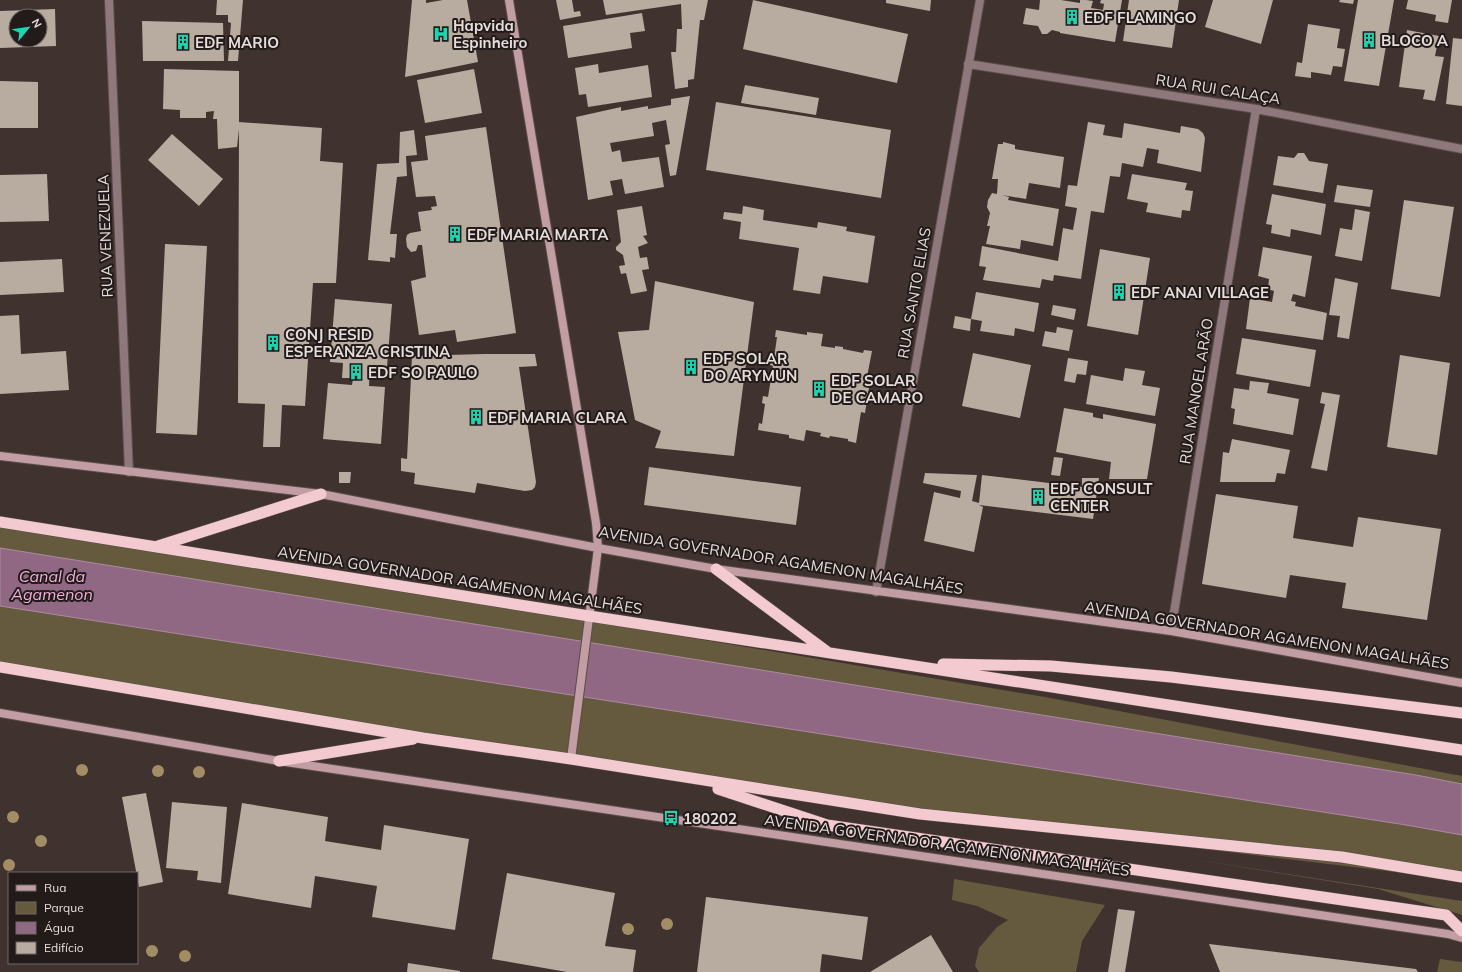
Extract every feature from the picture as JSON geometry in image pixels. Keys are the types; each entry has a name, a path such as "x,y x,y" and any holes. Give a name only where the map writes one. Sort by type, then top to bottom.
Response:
{"highway":[{"path":"155,546 321,494"},
{"name":"AVENIDA GOVERNADOR AGAMENON MAGALHÃES","path":"0,522 589,616 1462,750"},
{"path":"716,569 828,652"},
{"path":"905,664 1051,666 1126,673 1462,713"},
{"name":"AVENIDA GOVERNADOR AGAMENON MAGALHÃES","path":"0,667 423,738 571,759 920,814 1342,857 1462,877"},
{"path":"279,761 423,738"},
{"path":"687,778 827,825 1446,915 1462,931"}],"main road":[{"path":"509,0 596,523 598,548 573,731 571,759"},
{"name":"AVENIDA GOVERNADOR AGAMENON MAGALHÃES","path":"0,456 321,494 598,548 716,569 1171,631 1462,683"},
{"name":"AVENIDA GOVERNADOR AGAMENON MAGALHÃES","path":"0,713 279,761 1440,933 1462,938"}],"street":[{"name":"RUA VENEZUELA","path":"109,0 129,472"},
{"name":"RUA SANTO ELIAS","path":"876,592 980,0"},
{"name":"RUA RUI CALAÇA","path":"968,64 1256,109 1462,149"},
{"name":"RUA MANOEL ARÃO","path":"1171,631 1256,109"}],"green space":[{"path":"0,522 1045,697 1462,776 1462,880 988,823 0,667"},
{"path":"1178,857 1462,901 1462,915 1378,889"},
{"path":"954,879 1105,905 1082,941 1076,972 979,972 975,966 979,948 997,927 1008,920 977,906 952,900"},
{"path":"1440,959 1462,962 1462,972 1437,972"}],"water":[{"name":"Canal da Agamenon","path":"0,548 1416,775 1462,784 1462,835 1406,825 0,606"}],"building":[{"path":"217,0 243,0 238,61 228,61 231,23 228,22 228,15 216,15"},
{"name":"Hapvida Espinheiro","path":"412,0 426,0 426,3 443,0 467,0 478,62 405,77"},
{"path":"556,0 572,0 574,12 580,11 581,16 560,20"},
{"path":"603,0 708,0 704,20 700,20 694,79 688,80 688,87 675,89 671,52 676,52 677,29 682,29 681,4 606,15"},
{"path":"753,0 908,34 897,83 743,49"},
{"path":"886,0 931,0 930,11 886,3"},
{"name":"EDF FLAMINGO","path":"1040,0 1061,0 1080,3 1080,0 1093,1 1091,8 1103,10 1104,4 1100,3 1101,0 1122,0 1115,42 1060,33 1052,30 1047,34 1042,34 1038,26 1023,24 1026,8 1039,10"},
{"path":"1129,0 1179,0 1172,48 1123,41"},
{"path":"1213,0 1273,0 1261,44 1205,27"},
{"path":"1340,0 1354,0 1353,4 1339,2"},
{"name":"BLOCO A","path":"1358,0 1394,0 1379,86 1344,81"},
{"path":"1408,0 1452,0 1448,23 1435,21 1436,15 1406,9"},
{"path":"48,9 55,9 56,46 48,46"},
{"path":"0,11 8,11 8,48 0,48"},
{"path":"642,13 645,31 630,33 632,48 568,58 563,26"},
{"name":"EDF MARIO","path":"142,21 223,23 224,61 143,61"},
{"path":"1308,24 1340,29 1337,48 1345,49 1342,67 1333,66 1331,75 1311,72 1311,78 1295,76 1297,62 1302,63"},
{"path":"1407,30 1439,36 1435,56 1444,57 1435,101 1423,99 1425,90 1399,87"},
{"path":"1453,38 1462,39 1462,106 1446,104"},
{"path":"598,64 599,73 648,65 652,97 588,107 586,94 579,95 575,68"},
{"name":"CONJ RESID ESPERANZA CRISTINA","path":"164,69 239,71 239,122 322,128 320,161 343,163 336,283 313,283 305,406 282,405 280,447 263,447 265,404 238,403 239,129 237,147 218,149 217,119 213,119 214,111 206,112 206,118 180,118 180,110 163,109"},
{"path":"474,69 482,113 425,123 417,80"},
{"path":"0,81 38,82 38,128 0,128"},
{"path":"745,85 819,98 816,115 741,103"},
{"path":"690,96 676,175 670,176 665,145 670,144 666,120 652,123 654,136 610,143 612,152 620,150 622,162 659,157 664,187 625,194 622,179 610,181 613,195 588,200 576,117 621,107 621,111 648,106 648,109 671,105 671,99"},
{"path":"716,102 891,130 881,198 706,170"},
{"path":"1088,122 1105,125 1103,135 1122,138 1124,123 1180,133 1181,126 1198,129 1203,133 1205,138 1201,172 1157,163 1159,150 1147,148 1143,167 1122,163 1120,177 1110,176 1104,213 1091,211 1081,279 1054,275 1053,281 1042,279 1040,288 983,280 986,267 979,266 982,246 1058,261 1063,228 1073,230 1077,208 1065,206 1068,185 1077,186"},
{"name":"EDF MARIA MARTA","path":"486,127 516,333 457,342 455,330 419,335 411,281 426,277 422,245 418,245 416,251 411,252 407,247 406,239 407,235 410,233 421,231 418,212 432,210 431,207 437,206 435,196 416,197 411,162 428,160 425,136"},
{"path":"414,130 417,155 406,156 407,176 397,177 390,234 397,234 395,258 390,257 390,262 368,260 377,164 399,163 400,132"},
{"path":"172,134 223,179 199,206 148,160"},
{"path":"1003,142 1015,145 1015,149 1064,157 1060,188 1029,183 1026,199 1002,195 1009,197 1008,200 1059,209 1053,246 1021,240 1020,249 986,244 990,226 987,226 990,213 987,207 988,200 992,193 997,194 998,179 992,179 998,144 1003,144"},
{"path":"1298,153 1304,153 1309,161 1328,164 1323,193 1273,185 1278,156 1294,158"},
{"path":"47,174 49,221 0,222 0,175"},
{"path":"1132,174 1187,183 1185,190 1193,191 1190,211 1182,210 1181,218 1146,212 1148,203 1127,199"},
{"path":"1337,185 1373,190 1370,207 1334,202"},
{"path":"1272,194 1326,204 1321,235 1291,229 1290,237 1271,233 1272,225 1266,224"},
{"path":"1404,200 1454,207 1440,297 1391,289"},
{"path":"642,206 647,235 643,236 648,243 638,247 640,258 647,257 649,269 642,270 647,291 631,294 626,273 621,274 619,266 625,265 623,255 616,250 616,247 621,242 617,210"},
{"path":"743,206 764,210 763,220 817,228 818,222 847,227 846,231 875,236 868,283 823,276 820,294 793,290 799,248 739,239 741,222 723,219 724,212 742,214"},
{"path":"1355,209 1370,212 1362,261 1335,256 1340,228 1352,230"},
{"path":"165,244 207,246 197,435 156,433"},
{"path":"1263,247 1312,256 1305,297 1293,294 1291,301 1296,302 1295,306 1327,313 1323,340 1246,329 1250,298 1272,302 1274,291 1268,289 1269,279 1258,276"},
{"name":"EDF ANAI VILLAGE","path":"1100,249 1150,258 1138,335 1087,326"},
{"path":"62,259 64,292 0,295 0,262"},
{"path":"1335,278 1358,283 1349,339 1337,337 1340,316 1329,315"},
{"path":"655,281 754,302 734,456 655,448 661,431 635,420 618,332 649,330"},
{"path":"976,292 1039,303 1034,332 1015,328 1014,336 980,331 982,321 971,319"},
{"name":"EDF SO PAULO","path":"335,299 392,304 387,367 370,365 369,386 385,387 381,444 323,439 328,383 352,385 353,378 342,378 343,363 330,362"},
{"path":"1053,305 1076,309 1074,320 1051,315"},
{"path":"19,315 21,354 66,351 69,390 0,394 0,316"},
{"path":"955,316 971,319 970,331 953,328"},
{"path":"1057,327 1073,330 1069,351 1042,346 1045,331 1056,333"},
{"name":"EDF SOLAR DE CAMARO","path":"776,330 807,335 807,332 823,334 821,346 835,348 835,346 843,347 843,349 863,353 864,350 872,351 866,382 870,382 865,413 861,412 856,443 848,441 848,439 820,436 821,433 806,430 804,441 789,438 789,435 758,430 759,423 762,424 765,404 762,403 763,396 768,397 773,366 770,365 772,357 774,358 777,337 775,337"},
{"path":"1242,338 1316,350 1310,387 1236,374"},
{"path":"973,353 1031,365 1020,418 962,406"},
{"path":"535,354 537,366 519,367 536,482 535,487 532,490 525,491 477,483 475,493 414,484 415,473 401,471 401,458 407,459 412,356"},
{"path":"1400,355 1450,363 1437,455 1387,447"},
{"path":"1068,358 1088,361 1086,375 1077,374 1075,383 1064,381"},
{"path":"1125,368 1145,371 1142,385 1160,388 1155,416 1086,404 1091,375 1123,381"},
{"path":"1250,381 1269,383 1267,393 1299,399 1293,435 1233,424 1235,409 1231,408 1234,388 1249,390"},
{"path":"1322,392 1340,395 1327,471 1311,468 1325,404 1320,403"},
{"path":"1064,408 1093,413 1093,417 1103,419 1103,414 1156,424 1147,479 1109,479 1111,462 1056,452"},
{"path":"1232,439 1290,450 1285,474 1277,473 1275,482 1220,482 1223,452 1229,453"},
{"path":"1054,457 1063,458 1060,476 1051,475"},
{"path":"649,467 801,487 796,525 644,505"},
{"path":"339,472 351,472 350,483 339,483"},
{"path":"925,473 977,475 972,501 979,503 982,475 1082,487 1082,478 1099,478 1093,519 979,505 983,507 974,552 924,541 934,492 960,498 961,491 923,483"},
{"path":"1216,494 1298,506 1293,538 1353,547 1358,517 1441,529 1427,620 1342,608 1346,583 1290,575 1286,598 1202,584"},
{"path":"146,793 163,882 139,887 138,872 136,872 122,797"},
{"path":"172,802 227,807 221,883 197,880 198,871 166,868"},
{"path":"242,803 328,817 325,841 381,850 384,825 469,839 455,930 372,917 377,886 315,876 311,908 228,894"},
{"path":"507,873 615,893 605,946 636,950 633,972 567,972 492,959"},
{"path":"706,897 868,917 862,960 822,954 820,972 697,972"},
{"path":"1118,909 1135,911 1125,972 1108,972"},
{"path":"931,935 953,972 870,972"},
{"path":"1209,944 1416,969 1418,972 1220,972"},
{"path":"408,963 460,971 460,972 407,972"}],"place":[{"name":"EDF FLAMINGO","path":"1072,17"},
{"name":"Hapvida Espinheiro","path":"441,34"},
{"name":"BLOCO A","path":"1369,40"},
{"name":"EDF MARIO","path":"183,42"},
{"name":"EDF MARIA MARTA","path":"455,234"},
{"name":"EDF ANAI VILLAGE","path":"1119,292"},
{"name":"CONJ RESID ESPERANZA CRISTINA","path":"273,343"},
{"name":"EDF SOLAR DO ARYMUN","path":"691,367"},
{"name":"EDF SO PAULO","path":"356,372"},
{"name":"EDF SOLAR DE CAMARO","path":"819,389"},
{"name":"EDF MARIA CLARA","path":"476,417"},
{"name":"EDF CONSULT CENTER","path":"1038,497"},
{"name":"180202","path":"671,818"}]}
